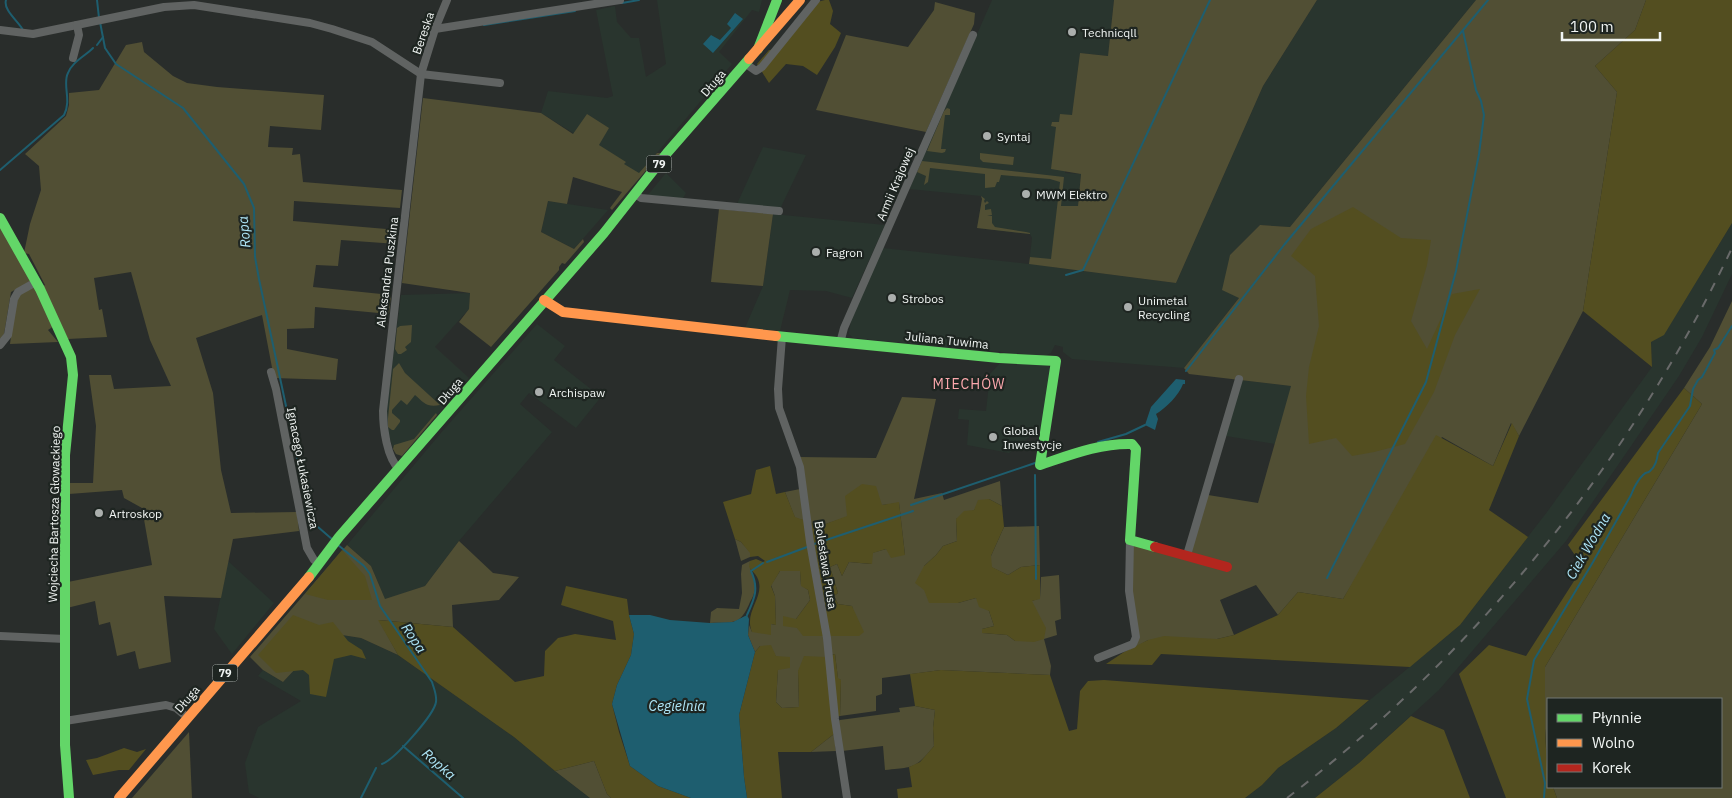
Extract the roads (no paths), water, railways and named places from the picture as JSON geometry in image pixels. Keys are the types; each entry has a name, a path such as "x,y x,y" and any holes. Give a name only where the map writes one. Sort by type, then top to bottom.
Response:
{"main road":[{"path":"758,49 777,0"},
{"name":"Długa","path":"119,798 303,585 339,537 604,233 680,138 800,0"},
{"name":"Wojciecha Bartosza Głowackiego","path":"0,218 36,282 69,351 73,375 65,455 65,721 69,798"},
{"name":"Juliana Tuwima","path":"544,300 558,310 571,314 840,343 999,358 1056,361 1040,465 1090,450 1124,443 1132,444 1136,449 1130,540"},
{"path":"1130,540 1227,567"}],"street":[{"name":"Bereska","path":"421,74 435,29 447,0"},
{"path":"435,29 620,0"},
{"path":"746,64 756,70 762,67 816,0"},
{"path":"0,30 33,34 164,7 194,5 310,23 372,42 421,74 500,83"},
{"path":"73,58 79,35 77,25"},
{"name":"Armii Krajowej","path":"840,343 844,328 973,35"},
{"name":"Aleksandra Puszkina","path":"399,470 393,462 386,438 383,411 421,74"},
{"path":"635,194 641,198 779,212"},
{"path":"0,345 8,335 14,299 18,292 36,282"},
{"name":"Bolesława Prusa","path":"782,337 778,389 779,408 800,467 812,554 827,638 835,719 847,798"},
{"name":"Ignacego Łukasiewicza","path":"271,372 307,548 314,560 319,564"},
{"path":"1188,555 1239,379"},
{"name":"Juliana Tuwima","path":"1098,658 1133,644 1136,637 1129,591 1128,564 1130,540"},
{"path":"0,636 65,640"},
{"path":"65,721 166,705 176,708 188,718"}],"water":[{"path":"735,13 743,19 713,53 703,44 711,35 720,40 731,28 727,24"},
{"path":"1176,379 1185,380 1185,384 1183,384 1172,401 1156,414 1158,419 1155,430 1145,425 1151,407"},
{"name":"Cegielnia","path":"629,615 650,615 670,620 710,623 733,622 747,615 749,619 748,635 755,652 739,715 747,798 691,798 658,786 630,766 612,704 617,685 631,655 634,634"}],"waterway":[{"path":"6,0 9,12 23,30"},
{"name":"Ropa","path":"97,0 99,18"},
{"path":"622,3 639,0"},
{"path":"1066,275 1083,270 1210,0"},
{"path":"1186,371 1284,245 1488,0"},
{"path":"484,25 575,11"},
{"name":"Ropa","path":"100,22 105,48 116,64 183,108 244,184 254,208 255,257 259,279 306,500 312,520"},
{"path":"1327,578 1426,382 1456,271 1479,154 1484,115 1476,90 1463,31"},
{"name":"Ropa","path":"97,45 103,37"},
{"path":"0,170 64,115 67,104 66,77 76,62 93,48"},
{"name":"Ciek Wodna","path":"1544,798 1545,783 1527,699 1534,660 1593,562 1636,484 1645,473 1654,467 1658,453 1690,406 1693,389 1715,353 1714,350 1718,348 1732,326"},
{"path":"1098,442 1126,434 1145,425"},
{"path":"911,505 1035,463"},
{"path":"1035,475 1036,579"},
{"path":"814,544 913,511"},
{"name":"Ropa","path":"318,527 333,540"},
{"name":"Ropa","path":"338,545 364,566 370,574 380,606 432,682 436,694 434,708 428,717 404,746 382,764"},
{"path":"767,562 807,547"},
{"path":"747,615 755,593 755,583 751,571 763,563"},
{"name":"Ropka","path":"403,746 463,798"},
{"name":"Ropa","path":"361,798 376,768"}],"railway":[{"path":"1287,798 1356,742 1422,681 1484,617 1542,550 1596,479 1646,405 1691,328 1732,248"}],"place":[{"name":"Technicqll","path":"1072,32"},
{"name":"Syntaj","path":"987,136"},
{"name":"MWM Elektro","path":"1026,194"},
{"name":"Fagron","path":"816,252"},
{"name":"Strobos","path":"892,298"},
{"name":"Unimetal Recycling","path":"1128,307"},
{"name":"Archispaw","path":"539,392"},
{"name":"Global Inwestycje","path":"993,437"},
{"name":"Artroskop","path":"99,513"}],"district":[{"name":"MIECHÓW","path":"969,384"}]}
